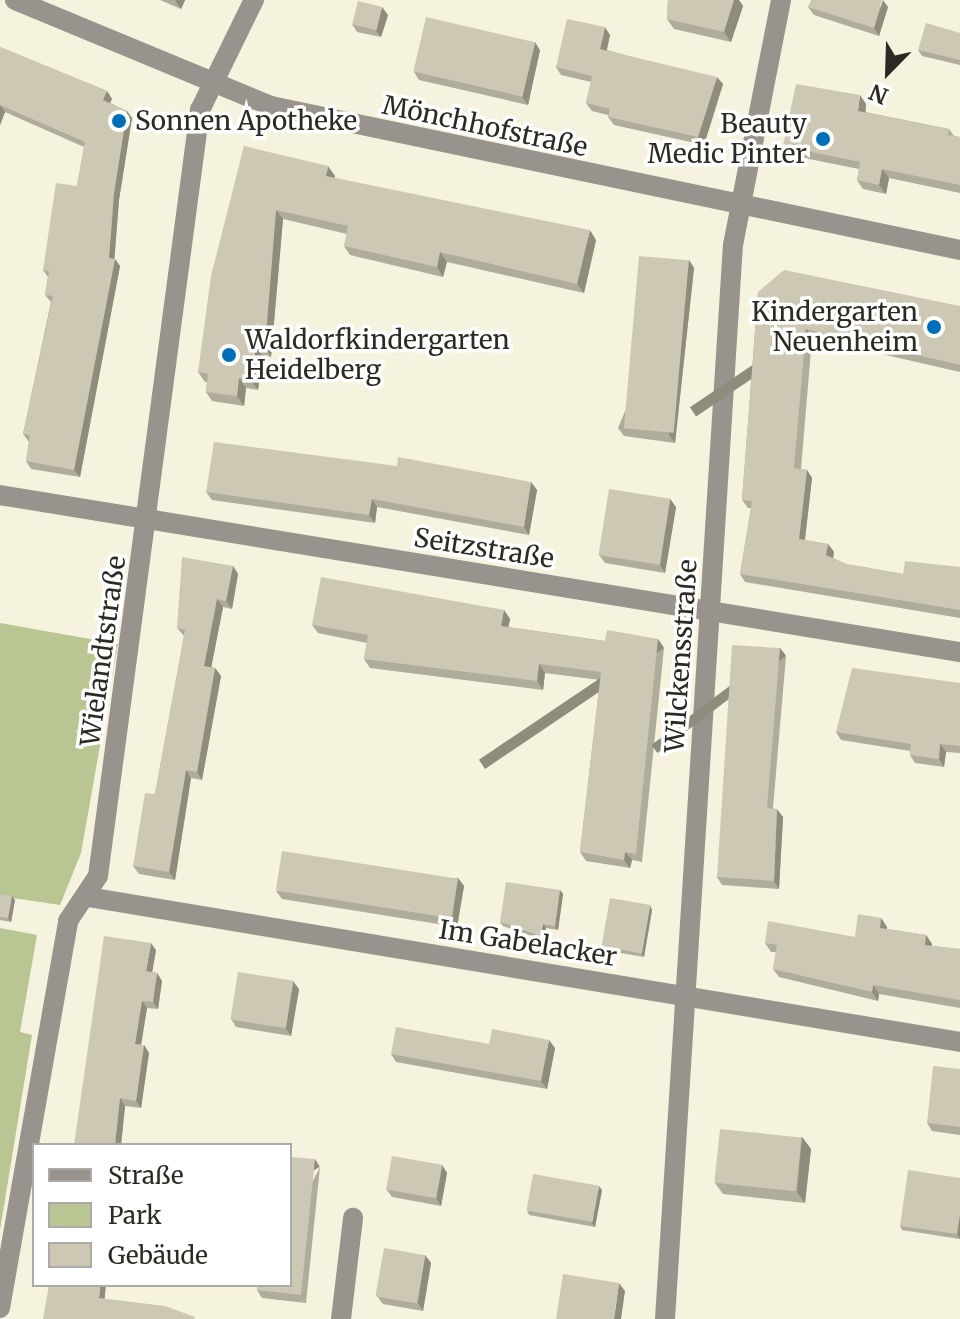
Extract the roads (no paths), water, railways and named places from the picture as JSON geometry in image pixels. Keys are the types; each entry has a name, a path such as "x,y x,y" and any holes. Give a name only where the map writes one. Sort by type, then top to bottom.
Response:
{"street":[{"name":"Mönchhofstraße","path":"15,0 208,84 317,118 960,250"},
{"name":"Wielandtstraße","path":"0,1308 68,921 88,897 98,876 208,84 254,0"},
{"name":"Wilckensstraße","path":"665,1319 739,206 781,0"},
{"name":"Seitzstraße","path":"0,495 960,652"},
{"name":"Im Gabelacker","path":"88,897 686,994 960,1042"},
{"path":"341,1319 353,1218"}],"place":[{"name":"Sonnen Apotheke","path":"119,121"},
{"name":"Beauty Medic Pinter","path":"823,139"},
{"name":"Kindergarten Neuenheim","path":"934,327"},
{"name":"Waldorfkindergarten Heidelberg","path":"229,355"}]}
